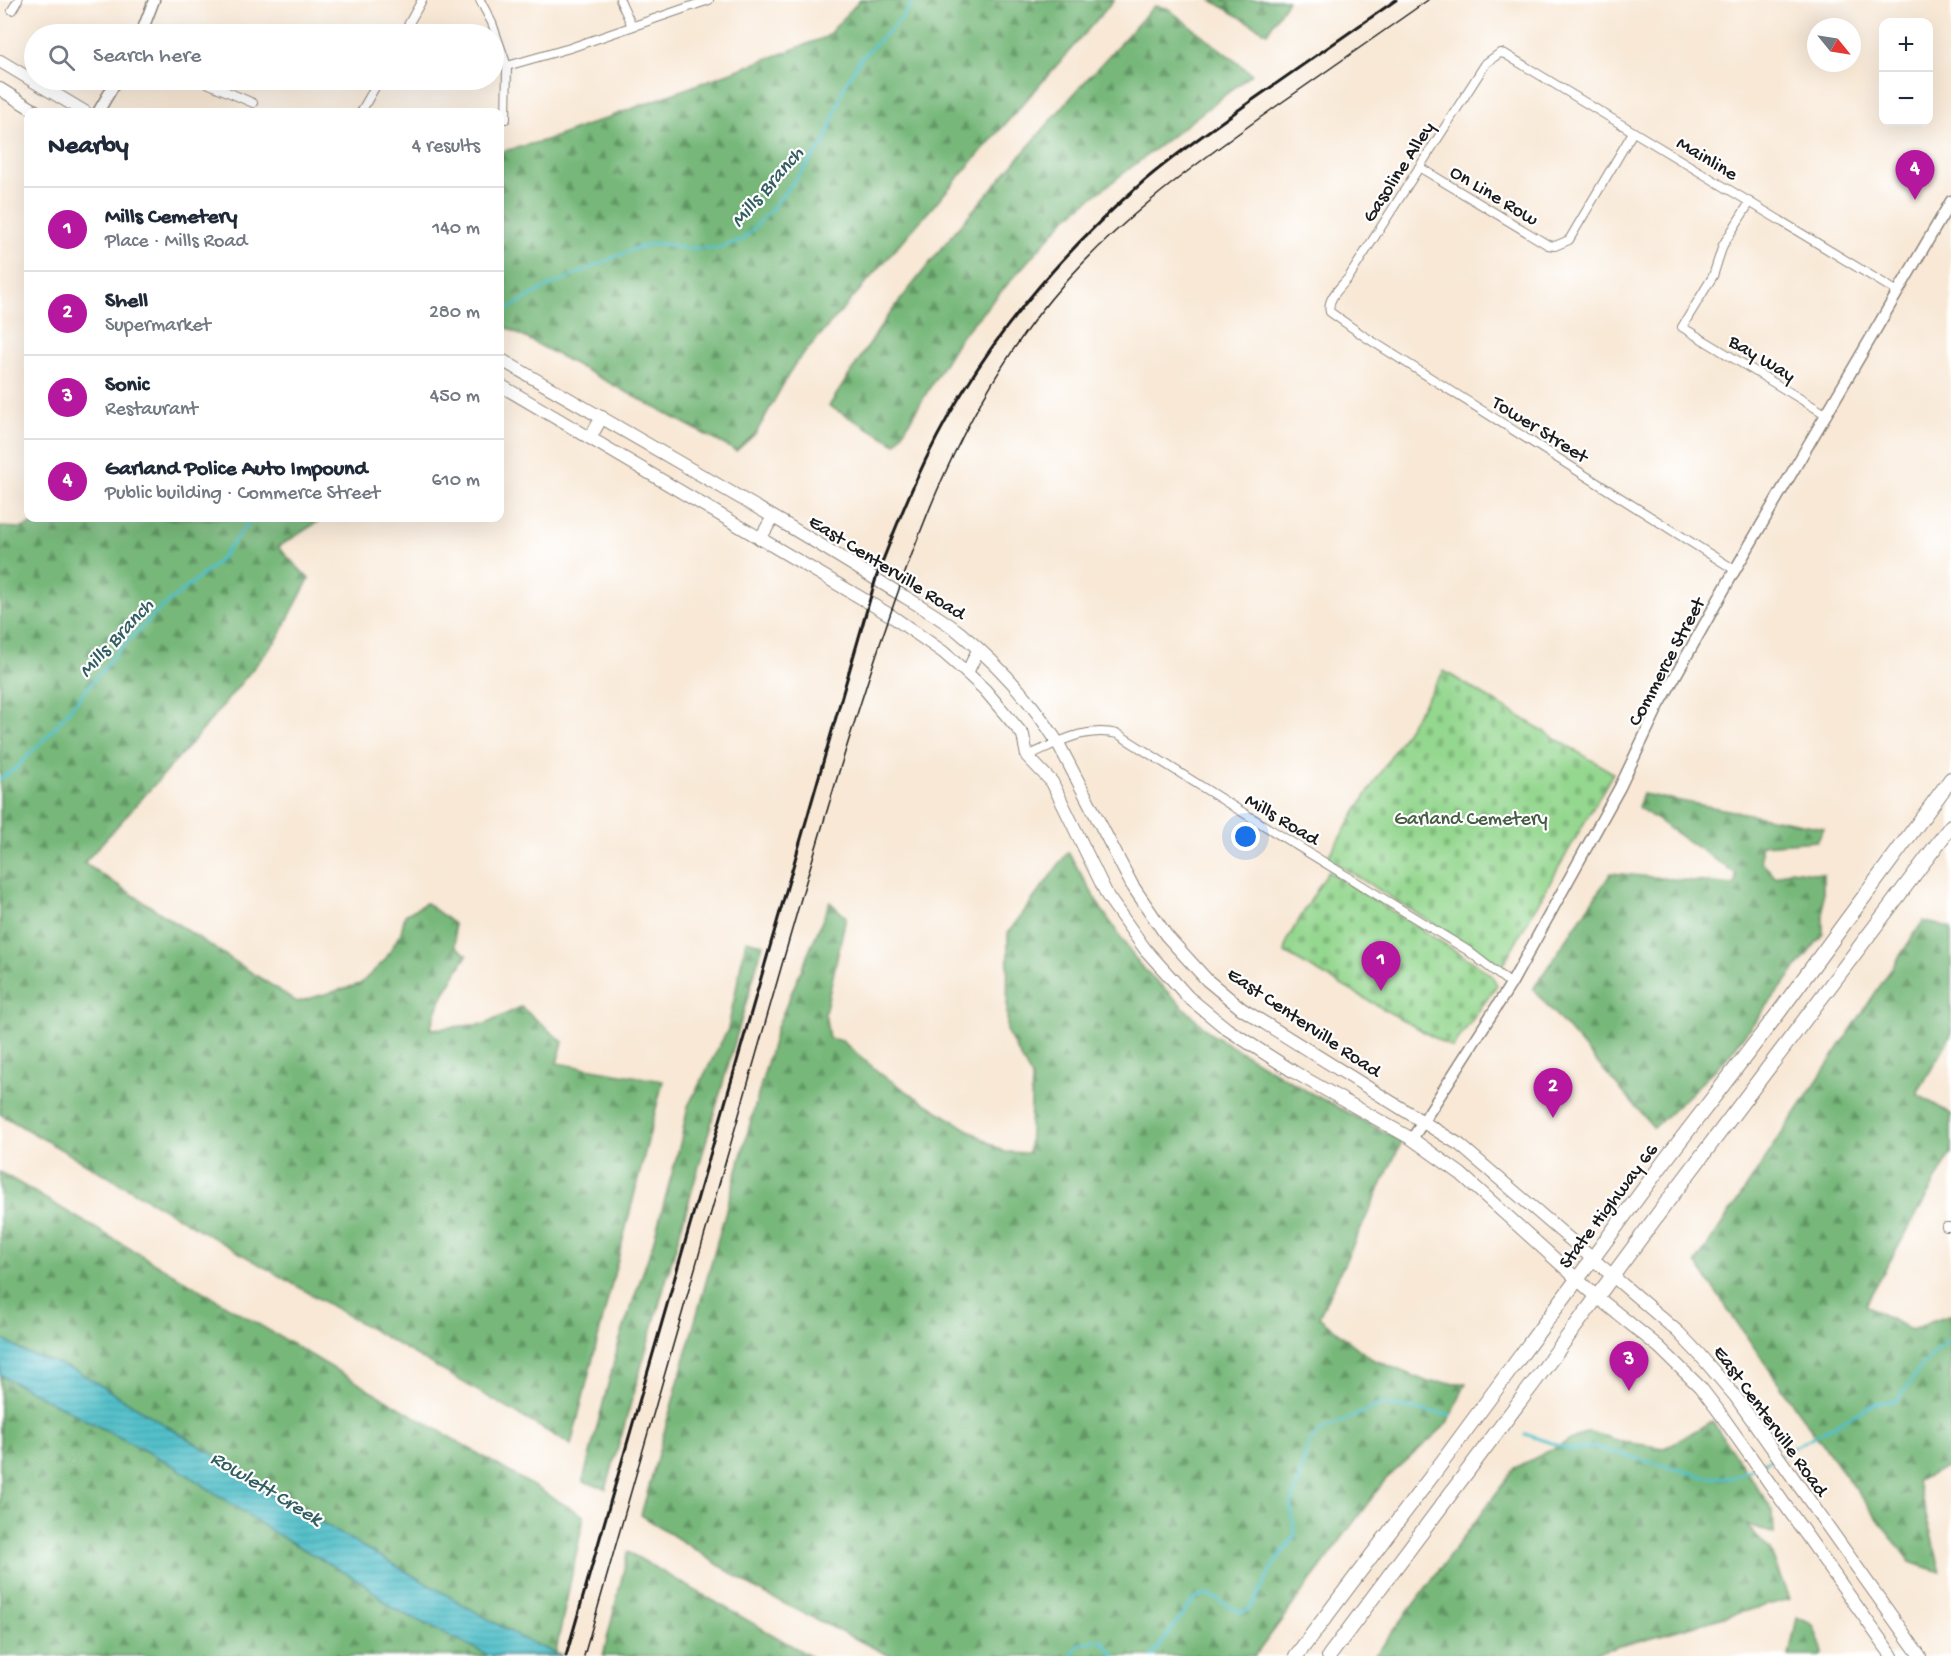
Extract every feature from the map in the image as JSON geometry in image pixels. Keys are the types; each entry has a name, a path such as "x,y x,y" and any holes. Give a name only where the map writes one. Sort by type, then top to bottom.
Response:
{"main road":[{"path":"0,61 24,75"},
{"path":"0,89 31,108"},
{"path":"48,90 78,108"},
{"name":"East Centerville Road","path":"504,360 773,517 959,632 1003,674 1044,722 1058,743 1132,885 1166,935 1207,980 1242,1009 1460,1145 1678,1332 1735,1396 1920,1656"},
{"name":"East Centerville Road","path":"504,388 890,615 943,652 967,673 985,690 1023,735 1027,756 1052,782 1108,897 1144,949 1188,997 1227,1029 1294,1072 1412,1139 1461,1174 1597,1297 1681,1367 1717,1409 1892,1656"},
{"path":"590,438 602,417"},
{"path":"760,539 773,517"},
{"path":"967,673 978,650"},
{"name":"State Highway 66","path":"1296,1656 1951,779"},
{"path":"1329,1656 1951,826"}],"street":[{"path":"12,10 18,0"},
{"path":"145,24 154,0"},
{"path":"409,24 422,0"},
{"path":"480,0 492,24"},
{"path":"620,0 632,26"},
{"path":"507,66 570,48 709,0"},
{"name":"Mainline","path":"1500,53 1898,292"},
{"name":"Gasoline Alley","path":"1330,312 1330,300 1349,277 1486,63 1500,53"},
{"path":"504,57 507,66 506,119"},
{"path":"100,108 111,90"},
{"path":"223,90 253,103"},
{"path":"363,108 373,90"},
{"name":"On Line Row","path":"1419,167 1548,245 1555,246 1569,240 1633,132"},
{"name":"Commerce Street","path":"1412,1139 1511,984 1620,787 1659,705 1735,570 1951,201"},
{"name":"Bay Way","path":"1750,202 1723,246 1713,276 1682,327 1827,415"},
{"name":"Tower Street","path":"1330,312 1364,336 1735,570"},
{"name":"Mills Road","path":"1027,756 1086,732 1104,731 1118,734 1467,950 1511,984"}],"green space":[{"path":"860,0 1114,0 794,365 756,433 736,451 504,326 504,151 550,139 826,37"},
{"path":"1211,0 1288,0 1267,33"},
{"path":"1154,6 1167,8 1252,74 1067,217 959,339 896,444 829,406 887,317 956,230"},
{"path":"37,522 318,522 278,547 309,579 278,638 197,737 84,863 297,1002 360,984 385,960 401,932 405,915 426,903 454,924 455,946 467,955 443,995 430,1029 485,1024 521,1007 563,1042 557,1063 663,1081 571,1445 0,1114 0,527 22,528"},
{"name":"Garland Cemetery","path":"1444,671 1613,773 1502,966 1327,858"},
{"path":"1643,794 1824,828 1817,841 1761,845 1761,861 1775,877 1791,870 1823,874 1823,934 1725,1060 1654,1128 1533,989 1611,873 1735,885 1736,874 1638,807"},
{"path":"1068,852 1102,910 1139,964 1211,1034 1305,1090 1402,1141 1319,1317 1370,1358 1428,1382 1466,1383 1448,1423 1385,1480 1255,1656 890,1656 759,1591 641,1515 777,1027 830,902 846,917 825,1013 829,1038 842,1041 881,1074 1004,1152 1029,1153 1032,1078 1007,1032 1008,933"},
{"path":"1328,871 1492,976 1497,985 1452,1048 1285,953 1287,940"},
{"path":"1923,921 1951,928 1951,1035 1917,1094 1951,1114 1951,1154 1865,1305 1911,1330 1951,1314 1951,1466 1917,1481 1941,1572 1910,1562 1800,1414 1696,1263"},
{"path":"746,940 763,944 606,1489 583,1481 619,1342 653,1243 688,1106 728,1029"},
{"path":"0,1172 584,1516 555,1656 0,1656"},
{"path":"1712,1421 1773,1511 1774,1534 1746,1524 1770,1550 1789,1599 1585,1656 1375,1656 1515,1468 1588,1431 1623,1442 1665,1448"},
{"path":"628,1552 810,1656 603,1656"},
{"path":"1797,1617 1813,1625 1823,1652 1820,1656 1789,1656"}],"water":[{"path":"0,1338 25,1352 77,1371 213,1454 267,1491 521,1638 562,1656 487,1656 392,1608 365,1584 278,1535 174,1466 0,1375"}],"waterway":[{"name":"Mills Branch","path":"504,311 545,288 633,249 656,243 686,248 718,248 742,240 770,211 825,142 844,87 860,59 901,19 914,0"},
{"name":"Mills Branch","path":"0,779 14,770 51,732 119,650 160,609 217,563 249,522"},
{"path":"1781,1454 1878,1402 1899,1399 1916,1373 1939,1348 1951,1339"},
{"path":"1152,1656 1195,1598 1208,1595 1242,1613 1252,1606 1274,1564 1295,1535 1291,1507 1309,1443 1320,1431 1381,1404 1451,1415"},
{"path":"1525,1434 1571,1450 1594,1447 1706,1477 1732,1478 1754,1468"},
{"path":"1760,1465 1775,1457"},
{"path":"1072,1656 1078,1645 1101,1640 1115,1656"}],"tram line":[{"path":"584,1656 841,765 911,556 927,514 965,432 1010,354 1038,315 1063,284 1120,227 1213,152 1428,0"}],"railway":[{"path":"566,1656 876,578 904,507 936,438 962,393 1001,334 1045,279 1093,228 1145,180 1198,138 1396,0"}],"place":[{"name":"Garland Police Auto Impound","path":"1915,200"},
{"name":"Mills Cemetery","path":"1381,991"},
{"name":"Shell","path":"1553,1118"},
{"name":"Sonic","path":"1629,1391"}],"water label":[{"name":"Rowlett Creek","path":"267,1487"}]}
